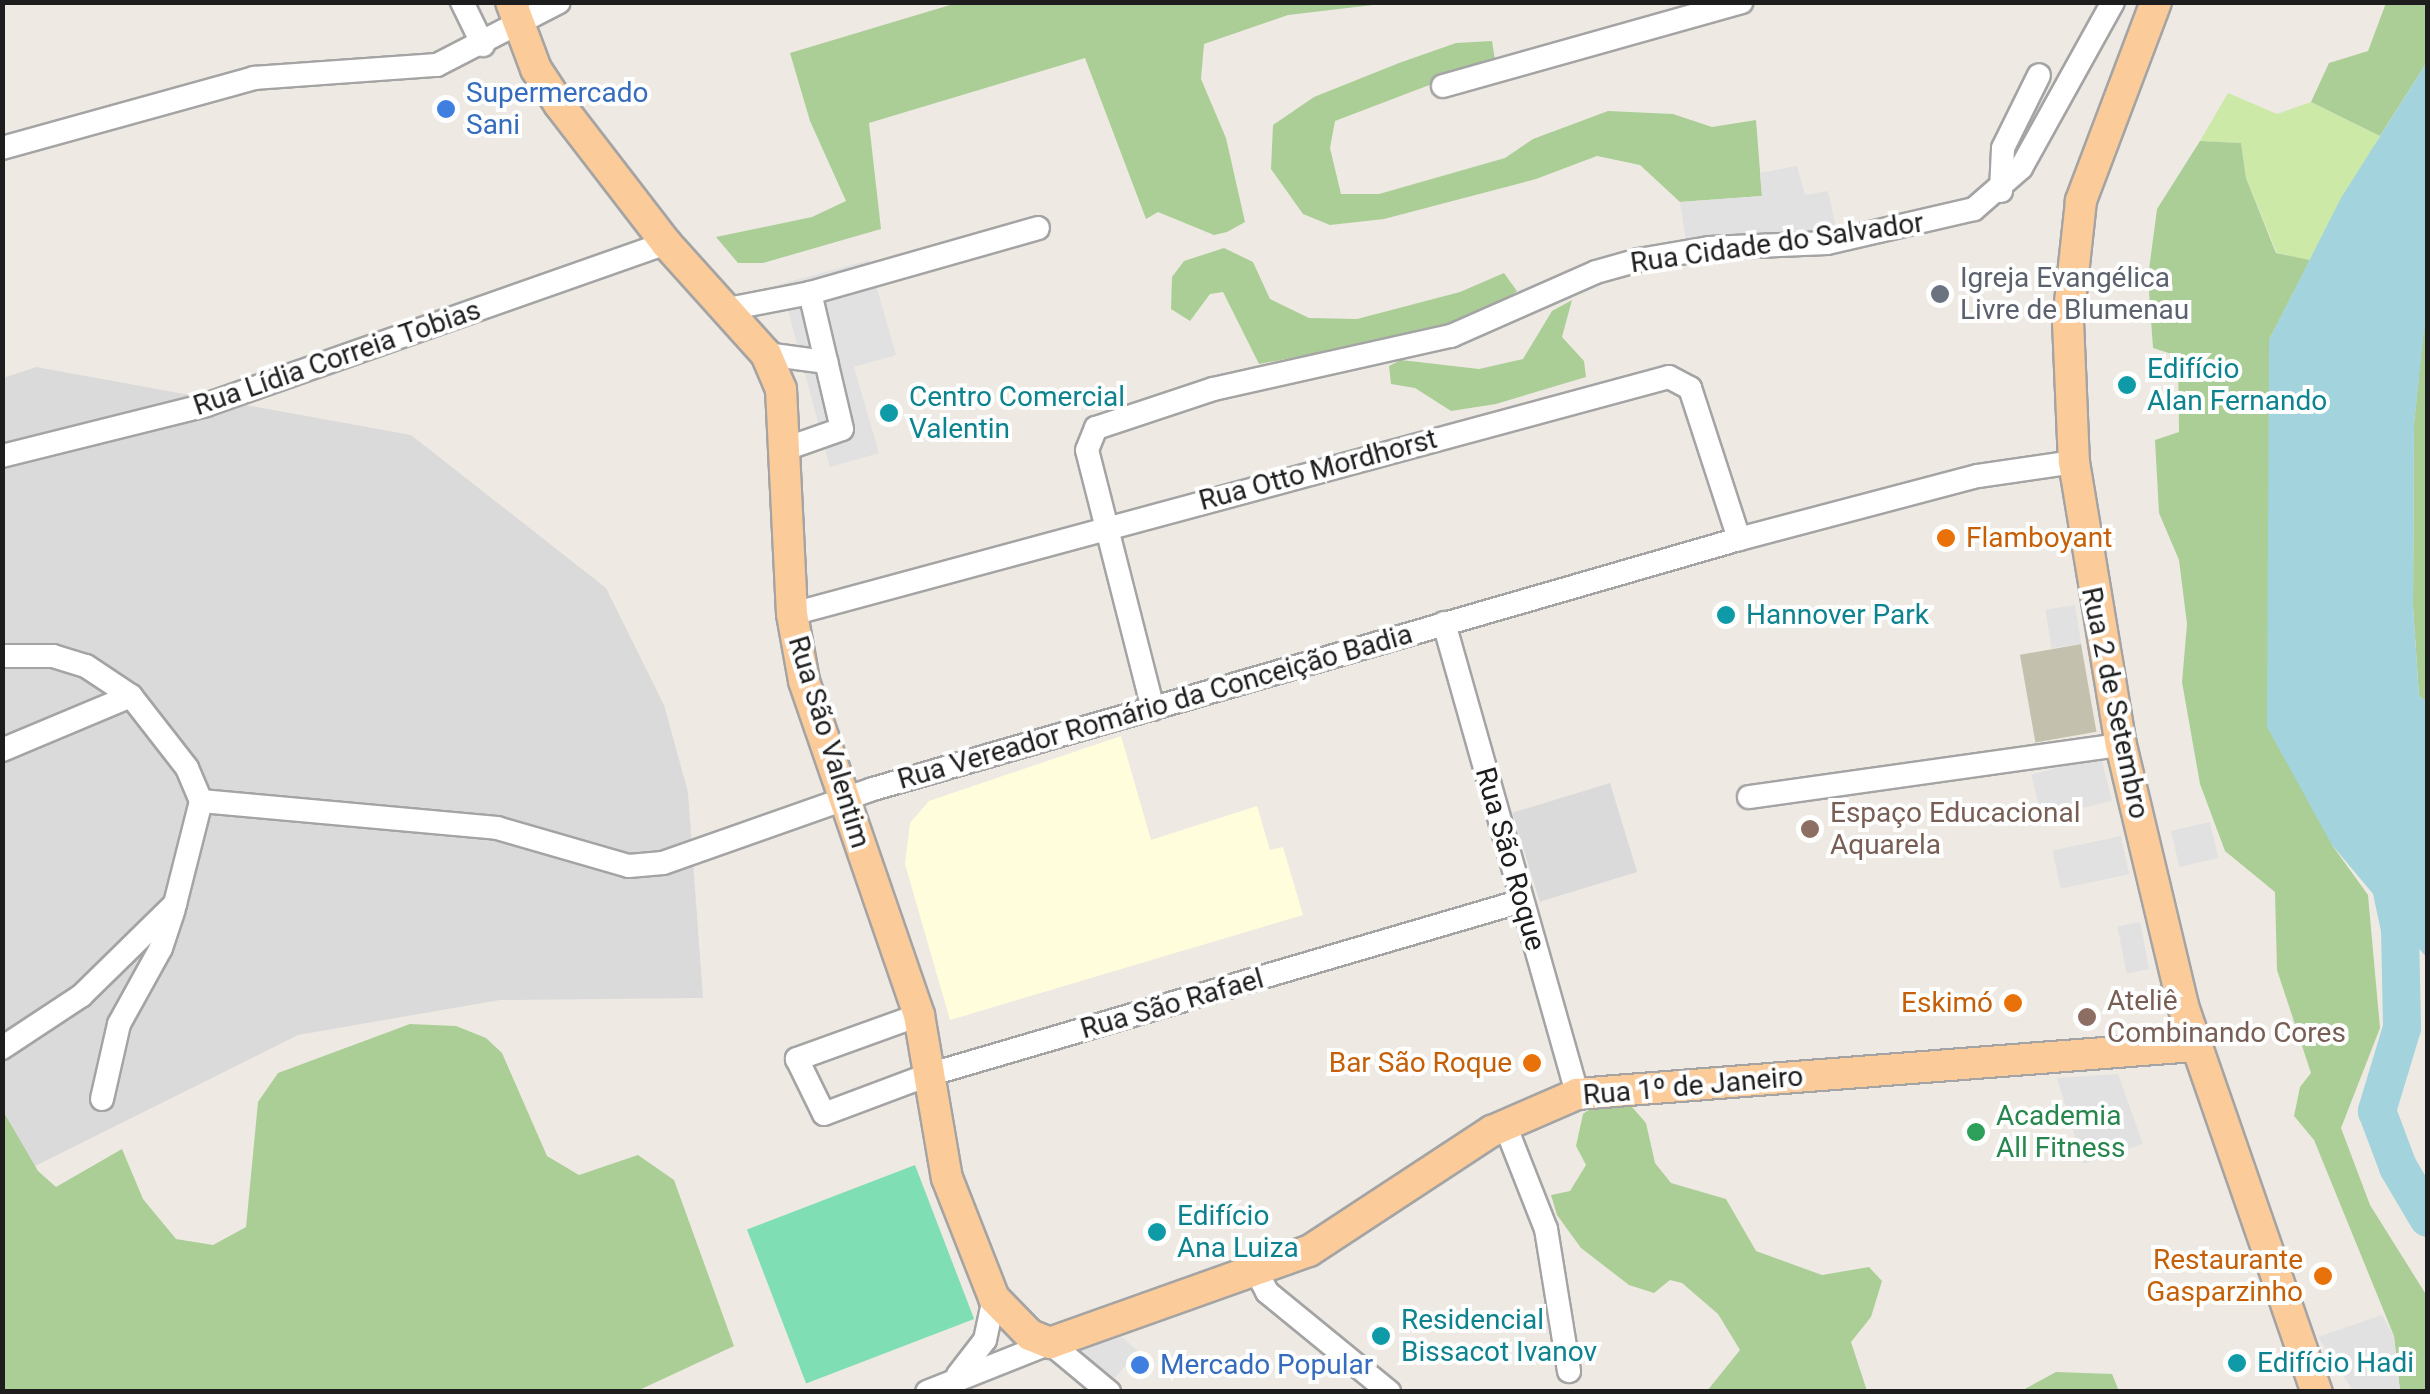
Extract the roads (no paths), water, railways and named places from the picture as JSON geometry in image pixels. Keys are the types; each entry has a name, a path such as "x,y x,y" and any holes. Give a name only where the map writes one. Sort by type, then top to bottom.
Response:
{"main road":[{"name":"Rua 2 de Setembro","path":"2156,2 2082,201 2068,321 2074,462 2120,744 2194,1046 2318,1390"},
{"name":"Rua São Valentim","path":"514,14 559,104 666,243 766,354 781,388 788,448 792,614 804,680 919,1016 948,1178 994,1298 1015,1325 1050,1344"},
{"name":"Rua 1º de Janeiro","path":"1050,1344 1256,1272 1351,1227 1505,1124 1577,1094 2194,1046"}],"street":[{"path":"462,2 483,46"},
{"path":"2,148 254,78 404,70 483,46 514,14 559,2"},
{"path":"1443,86 1741,2"},
{"name":"Rua Cidade do Salvador","path":"1153,709 1088,450 1105,422 1213,390 1451,336 1596,272 1638,260 1709,248 1827,242 1948,219 2000,191 2047,124 2113,2"},
{"path":"2000,191 2003,148 2039,75"},
{"path":"728,309 810,293 1038,228"},
{"name":"Rua Lídia Correia Tobias","path":"2,456 206,405 666,243"},
{"path":"788,448 842,429 810,293"},
{"path":"766,354 826,362"},
{"name":"Rua Otto Mordhorst","path":"792,614 1669,377 1690,388 1739,539"},
{"name":"Rua Vereador Romário da Conceição Badia","path":"201,801 497,828 628,866 663,862 842,799 1739,539 1978,476 2074,462"},
{"name":"Rua São Roque","path":"1444,623 1577,1094"},
{"path":"2,656 54,656 86,666 131,696 188,768 201,801 189,870 161,948 119,1024 102,1100"},
{"path":"2,750 131,696"},
{"path":"1749,796 2120,744"},
{"name":"Rua São Rafael","path":"919,1016 797,1060 824,1114 928,1076 1522,901"},
{"path":"7,1050 81,996 175,904"},
{"path":"1505,1124 1546,1229 1570,1371"},
{"path":"1256,1272 1267,1292 1388,1392"},
{"name":"Rua 1º de Janeiro","path":"956,1378 985,1340 994,1298"},
{"path":"1050,1344 1108,1392"},
{"name":"Rua 1º de Janeiro","path":"927,1392 1050,1344"}],"water":[{"path":"2427,62 2428,296 2414,423 2413,607 2419,696 2428,702 2427,958 2332,845 2267,727 2269,340 2341,198"}],"waterway":[{"path":"2390,882 2400,929 2402,1028 2377,1111 2398,1167 2428,1218"}],"place":[{"name":"Supermercado Sani","path":"446,109"},
{"name":"Igreja Evangélica Livre de Blumenau","path":"1940,294"},
{"name":"Edifício Alan Fernando","path":"2127,385"},
{"name":"Centro Comercial Valentin","path":"889,413"},
{"name":"Flamboyant","path":"1946,538"},
{"name":"Hannover Park","path":"1726,615"},
{"name":"Espaço Educacional Aquarela","path":"1810,829"},
{"name":"Eskimó","path":"2013,1003"},
{"name":"Ateliê Combinando Cores","path":"2087,1017"},
{"name":"Bar São Roque","path":"1532,1063"},
{"name":"Academia All Fitness","path":"1976,1132"},
{"name":"Edifício Ana Luiza","path":"1157,1232"},
{"name":"Restaurante Gasparzinho","path":"2323,1276"},
{"name":"Residencial Bissacot Ivanov","path":"1381,1336"},
{"name":"Edifício Hadi","path":"2237,1363"},
{"name":"Mercado Popular","path":"1140,1365"}]}
